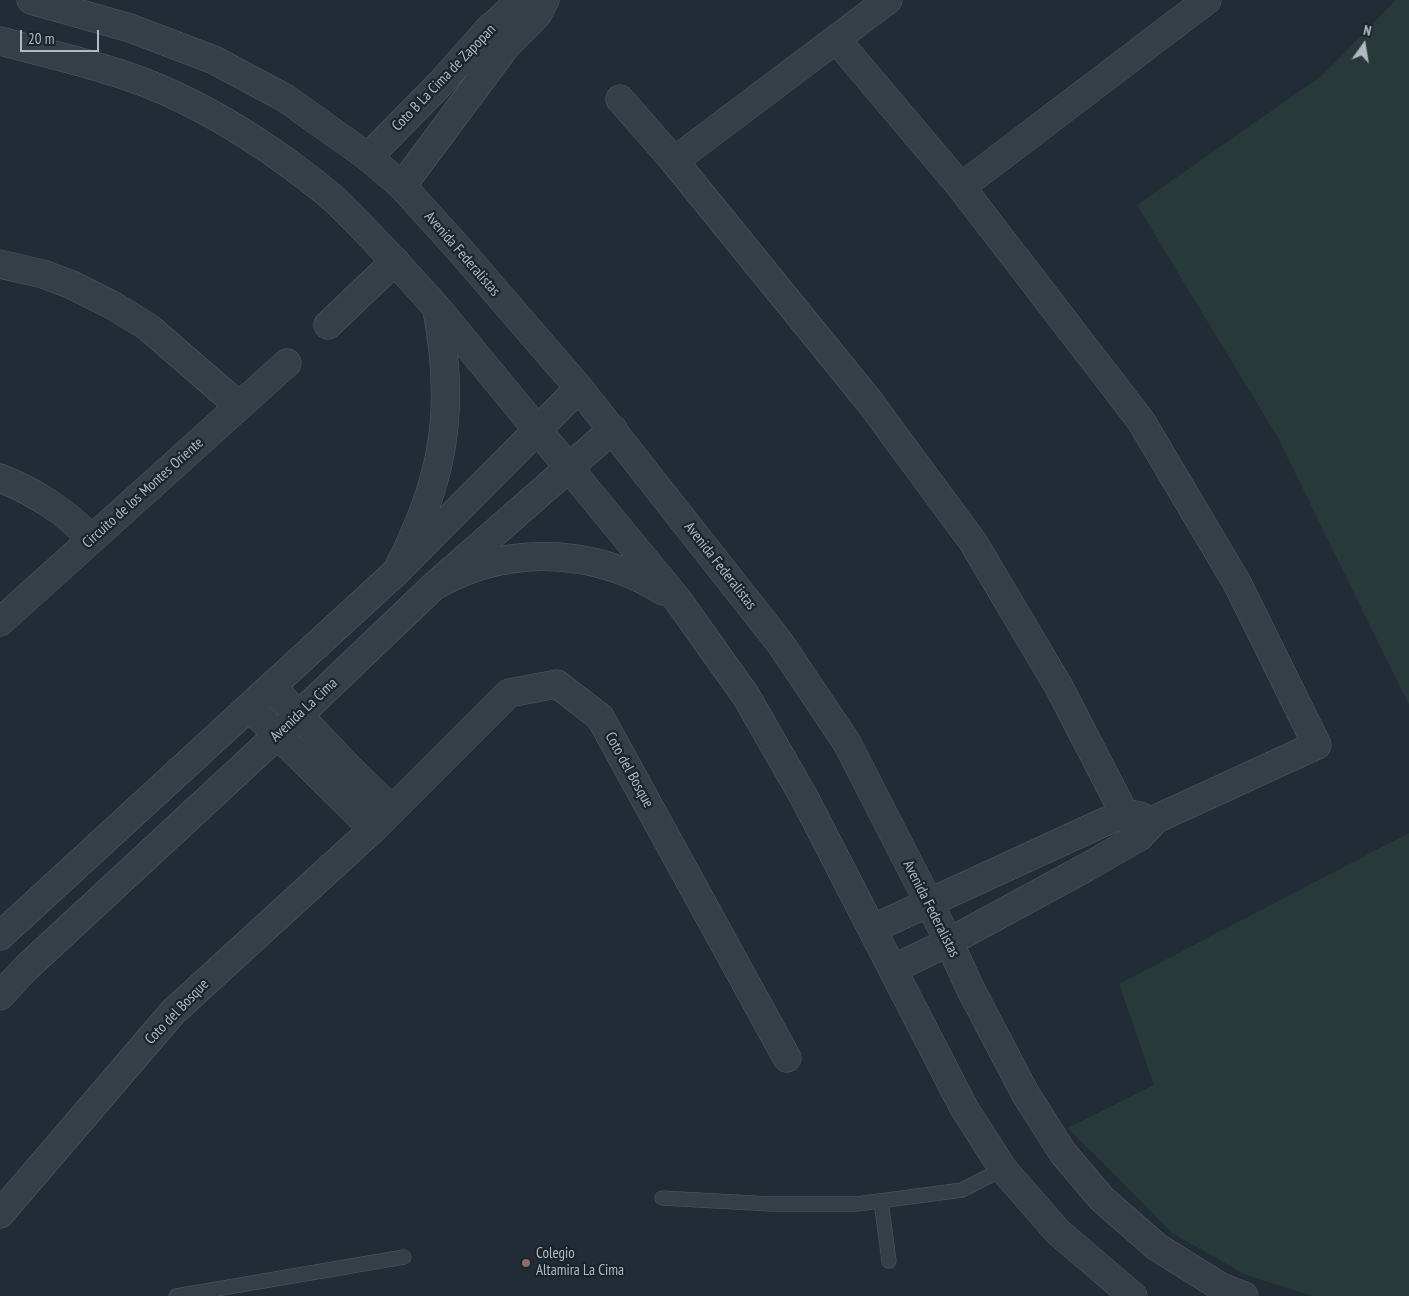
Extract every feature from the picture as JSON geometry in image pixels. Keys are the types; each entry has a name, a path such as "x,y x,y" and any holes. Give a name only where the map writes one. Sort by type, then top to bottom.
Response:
{"street":[{"name":"Avenida Federalistas","path":"31,0 130,28 214,60 285,98 368,156 402,186 465,256 613,429 780,643 847,743 1025,1093 1063,1153 1102,1199 1157,1247 1221,1287 1244,1296"},
{"path":"674,160 888,0"},
{"path":"961,187 1207,0"},
{"name":"Coto B La Cima de Zapopan","path":"368,156 440,84 487,31 534,5"},
{"name":"Coto B La Cima de Zapopan","path":"402,186 506,46 534,5"},
{"path":"836,39 961,187 1141,421 1237,584 1317,745 1147,828 999,915 893,969"},
{"path":"0,41 104,68 147,83 194,104 251,137 304,175 334,199 395,261 437,308 677,599 746,696 805,799 964,1108 1003,1169 1058,1232 1133,1296"},
{"path":"620,99 674,160 869,400 973,542 1059,687 1124,813 1147,828"},
{"path":"328,324 395,261"},
{"path":"0,264 43,274 72,285 112,305 148,327 239,406"},
{"path":"396,572 413,540 427,507 437,473 444,438 446,373 443,340 437,308"},
{"name":"Circuito de los Montes Oriente","path":"0,622 286,363"},
{"path":"0,936 396,572 579,388"},
{"name":"Avenida La Cima","path":"0,996 26,968 299,715 434,586 613,429"},
{"path":"0,478 16,484 56,508 82,529 91,539"},
{"path":"434,586 480,566 520,558 553,557 580,559 614,568 654,585 677,599"},
{"name":"Coto del Bosque","path":"0,1214 173,1012 373,829 509,694 557,684 600,717 787,1058"},
{"path":"272,686 327,745 392,810"},
{"path":"249,707 373,829"},
{"path":"307,765 327,745"},
{"path":"340,797 359,777"},
{"path":"872,930 1124,813"},
{"path":"982,878 999,915"}],"lane":[{"path":"662,1198 771,1204 858,1204 962,1190 1003,1169"},
{"path":"881,1201 889,1261"},
{"path":"176,1296 404,1257"}],"green space":[{"path":"1396,0 1409,0 1409,705 1278,438 1137,205 1321,76"},
{"path":"1409,833 1409,1296 1313,1296 1246,1275 1172,1233 1068,1128 1154,1085 1119,984"}],"place":[{"name":"Colegio Altamira La Cima","path":"526,1263"}]}
